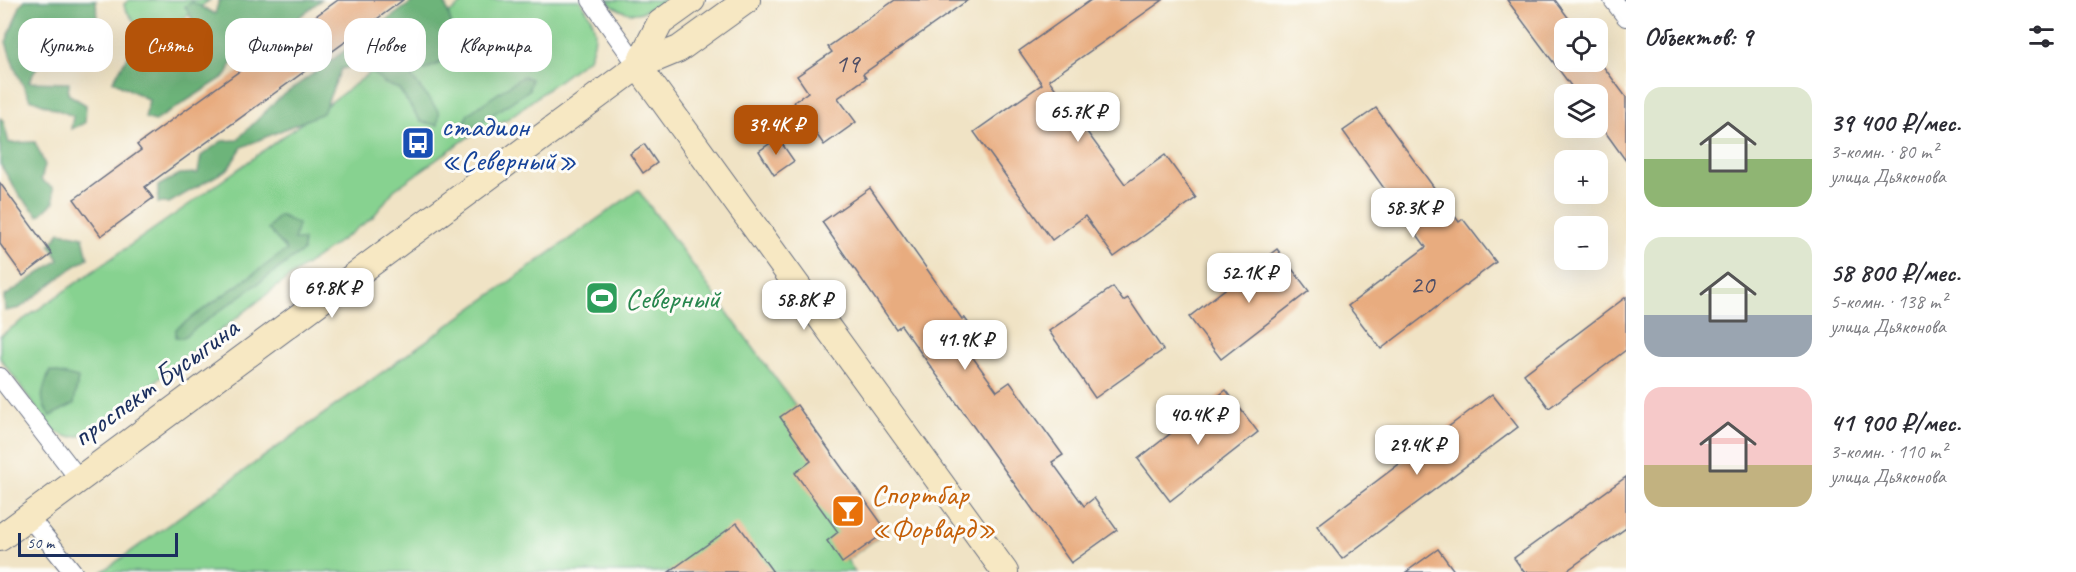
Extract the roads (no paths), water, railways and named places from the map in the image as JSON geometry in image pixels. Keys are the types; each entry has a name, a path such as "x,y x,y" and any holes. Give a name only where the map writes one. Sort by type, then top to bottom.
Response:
{"main road":[{"name":"проспект Бусыгина","path":"638,66 660,23 692,0"},
{"name":"проспект Бусыгина","path":"0,538 638,66 679,49 747,0"},
{"path":"638,66 1005,572"}],"street":[{"path":"591,0 638,66"},
{"path":"1613,0 1626,17"},
{"path":"0,377 79,479"},
{"path":"29,517 73,572"}],"place":[{"name":"стадион «Северный»","path":"418,143"},
{"name":"Северный","path":"602,298"},
{"name":"Спортбар «Форвард»","path":"848,511"}]}
